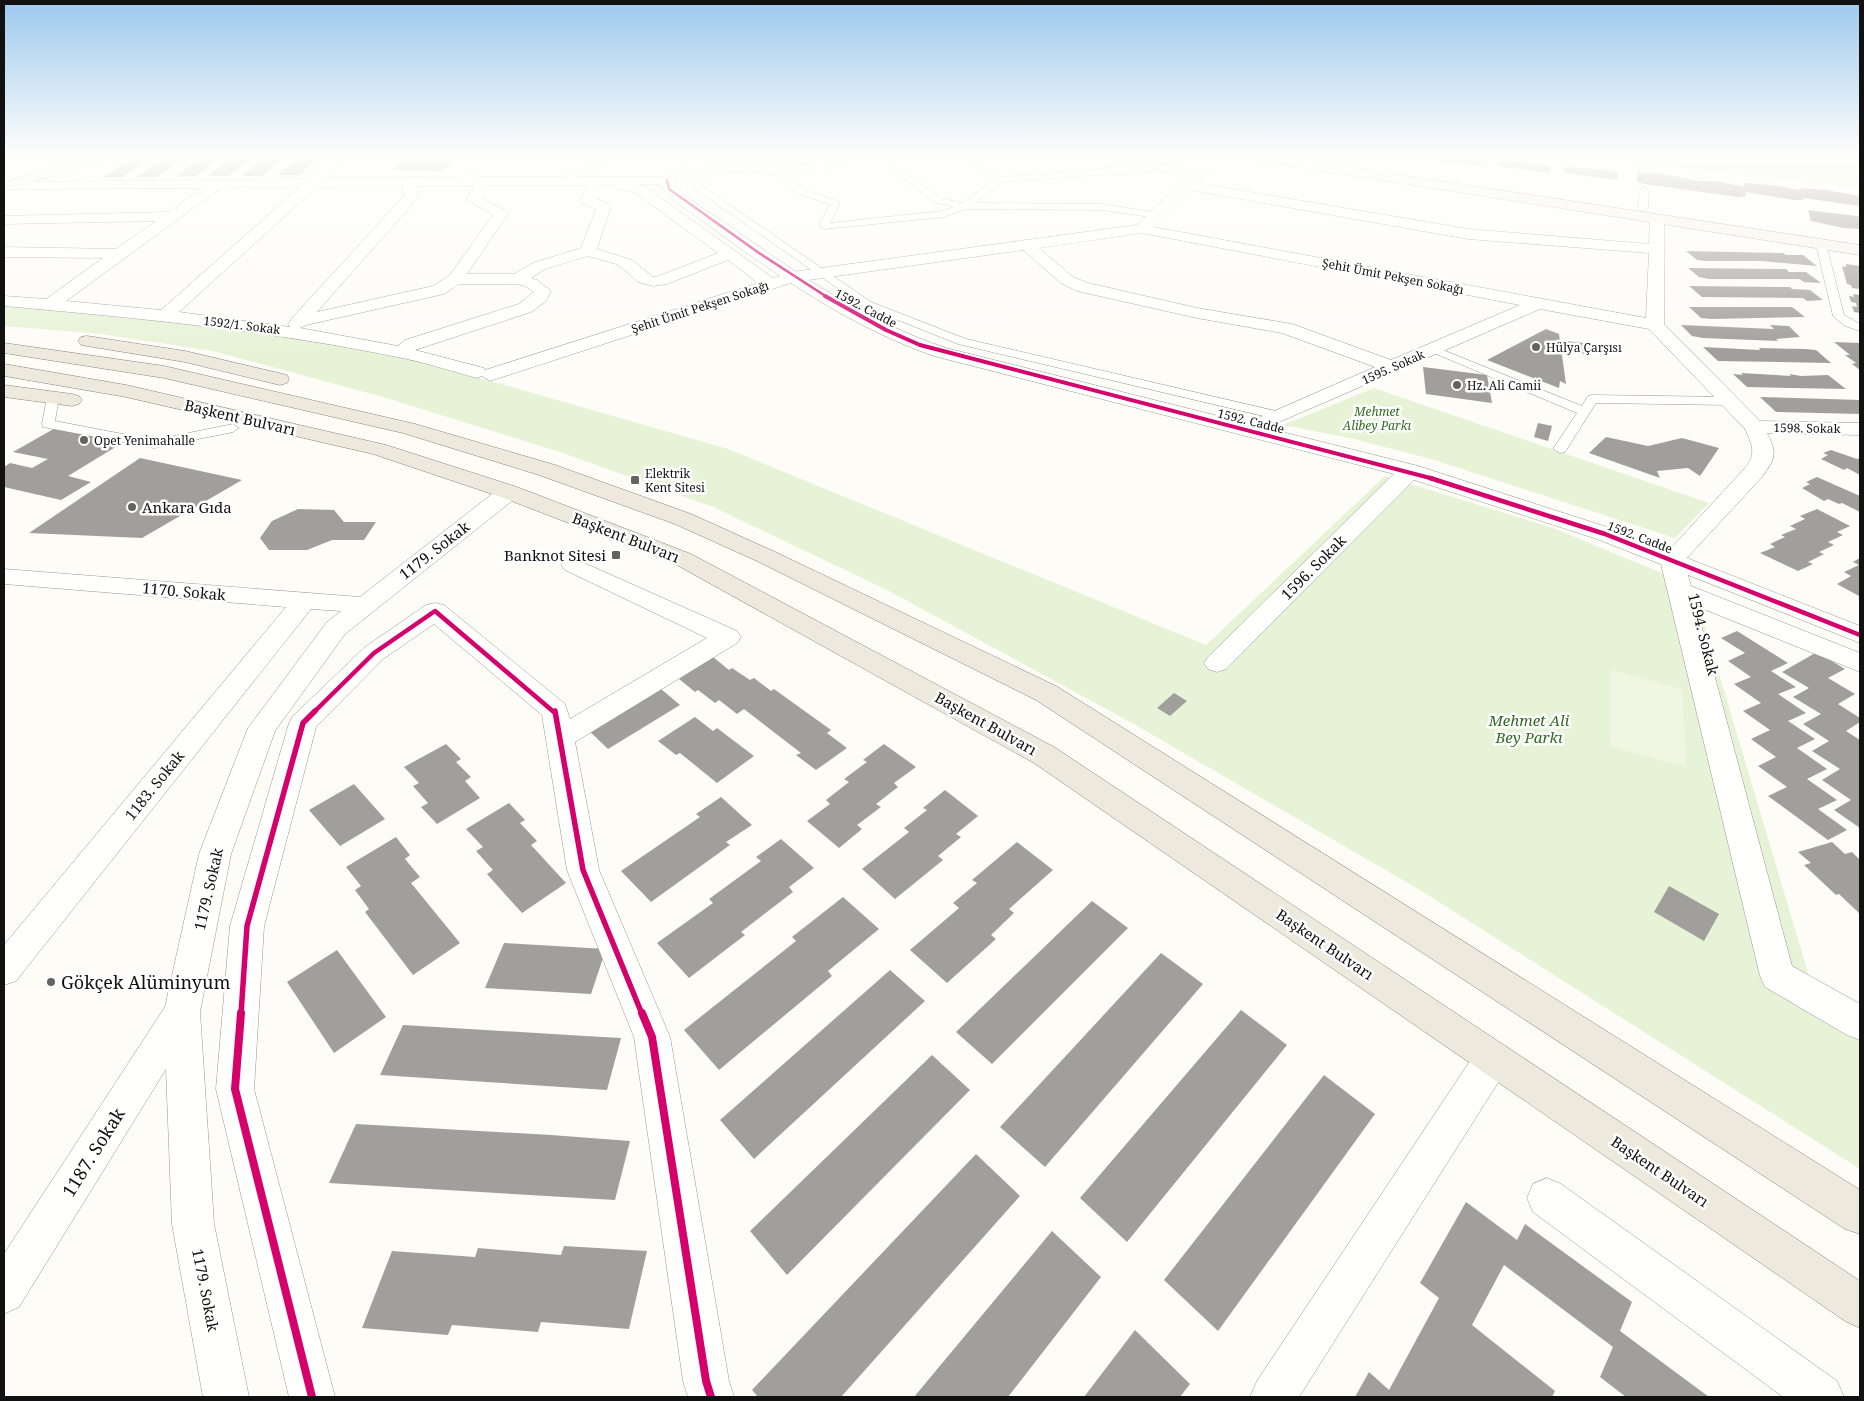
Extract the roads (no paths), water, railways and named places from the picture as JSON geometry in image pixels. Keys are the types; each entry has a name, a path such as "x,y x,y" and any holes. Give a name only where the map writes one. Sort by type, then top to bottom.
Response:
{"main road":[{"path":"1696,221 1860,250"},
{"path":"1713,221 1860,241"},
{"path":"4,334 135,346 220,362 318,390 408,428"},
{"name":"Başkent Bulvarı","path":"4,348 164,372 408,428 547,470 683,519 765,556 1046,693 1860,1214"},
{"name":"Başkent Bulvarı","path":"4,370 126,391 379,449 509,492 683,559 1044,755 1860,1306"},
{"path":"4,391 125,408 233,428 379,449"}],"street":[{"path":"50,304 165,221"},
{"path":"165,315 271,221"},
{"path":"295,326 389,221"},
{"path":"295,326 438,290 455,279 496,221"},
{"path":"588,251 599,221"},
{"path":"685,221 771,284"},
{"name":"1592. Cadde","path":"714,221 792,277 865,320 929,349 1410,471 1604,534 1860,635"},
{"path":"1142,229 1150,221"},
{"path":"1394,221 1468,234 1656,250"},
{"path":"1651,221 1656,250 1655,324 1754,427 1764,448 1760,464 1672,560"},
{"name":"Şehit Ümit Pekşen Sokağı","path":"484,373 792,277 1142,229 1655,324"},
{"path":"1027,245 1067,280 1082,287 1197,312 1286,328 1392,367"},
{"path":"517,279 538,266 588,251 627,263 643,280 652,282 661,281 730,254"},
{"path":"4,252 120,254"},
{"path":"402,352 411,344 525,308 540,297 542,291 538,286 517,279 455,279"},
{"name":"1592/1. Sokak","path":"4,301 295,326 484,373"},
{"name":"1595. Sokak","path":"1247,430 1539,303"},
{"name":"1598. Sokak","path":"1754,427 1860,429"},
{"name":"1596. Sokak","path":"1216,663 1410,471"},
{"name":"1179. Sokak","path":"226,1397 193,1224 182,1012 215,854 262,728 336,628 509,492"},
{"name":"1594. Sokak","path":"1672,560 1777,976 1860,1023"},
{"path":"560,738 728,637 573,565"},
{"name":"1170. Sokak","path":"4,576 364,605"},
{"path":"1680,590 1860,663"},
{"name":"1183. Sokak","path":"4,970 304,601"},
{"path":"312,1397 235,1088 247,926 303,723 374,652 435,611 556,711 583,870 652,1037 706,1381 711,1397"},
{"name":"1187. Sokak","path":"4,1292 182,1012"},
{"path":"1273,1397 1493,1058"},
{"path":"1547,1198 1821,1397"}],"lane":[{"path":"746,221 867,304 962,342 1280,416"},
{"path":"826,221 824,226 870,221"},
{"path":"1821,244 1839,316 1849,324 1860,328"},
{"path":"1433,349 1584,411"},
{"path":"53,398 48,424 154,444 233,428"},
{"path":"1560,449 1592,399 1729,401"}],"place":[{"name":"Hülya Çarşısı","path":"1536,347"},
{"name":"Hz. Ali Camii","path":"1457,385"},
{"name":"Opet Yenimahalle","path":"84,440"},
{"name":"Elektrik Kent Sitesi","path":"635,480"},
{"name":"Ankara Gıda","path":"132,507"},
{"name":"Banknot Sitesi","path":"616,555"},
{"name":"Gökçek Alüminyum","path":"51,982"}],"park label":[{"name":"Mehmet Alibey Parkı","path":"1377,418"},
{"name":"Mehmet Ali Bey Parkı","path":"1529,728"}]}
